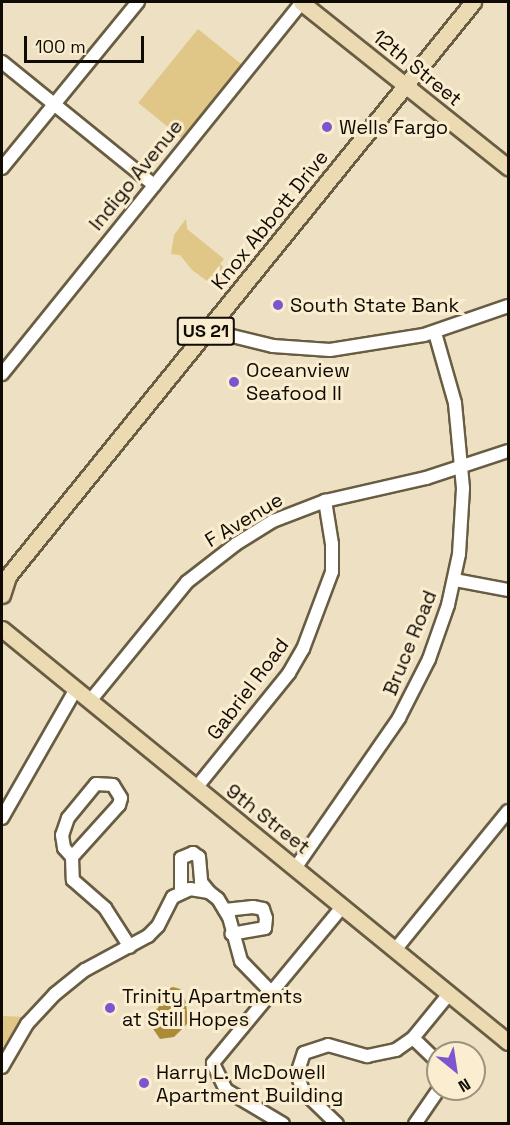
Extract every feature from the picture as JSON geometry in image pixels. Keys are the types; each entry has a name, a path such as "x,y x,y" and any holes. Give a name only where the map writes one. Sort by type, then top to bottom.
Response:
{"main road":[{"name":"12th Street","path":"301,2 508,167"},
{"name":"Knox Abbott Drive","path":"2,595 5,578 473,2"},
{"name":"9th Street","path":"2,629 449,994 506,1035"}],"street":[{"path":"2,168 138,2"},
{"name":"Indigo Avenue","path":"2,372 301,2"},
{"path":"2,62 154,185"},
{"path":"212,324 238,338 302,350 377,345 435,333 508,306"},
{"name":"Bruce Road","path":"296,867 399,718 433,650 454,580 464,507 461,467 455,403 435,333"},
{"name":"F Avenue","path":"90,701 161,611 199,572 273,520 325,501 461,467 508,452"},
{"name":"Gabriel Road","path":"196,789 289,673 303,649 332,572 332,544 325,501"},
{"path":"454,580 508,590"},
{"path":"2,818 76,689"},
{"path":"72,857 119,805 121,798 113,785 96,784 68,818 62,835 64,848 72,857 73,880 105,908 130,947"},
{"path":"395,950 508,811"},
{"path":"181,891 181,858 193,853 199,857 201,882 225,910 232,934 247,969 271,992"},
{"path":"2,1067 27,1024 55,994 85,970 130,947 158,926 164,909 181,891 200,889 209,892"},
{"path":"225,910 254,907 263,909 266,918 265,928 232,934"},
{"path":"284,1124 226,1090 213,1063 342,907"},
{"path":"337,1124 303,1091 297,1074 304,1053 328,1045 368,1056 383,1055 412,1038 449,994"},
{"path":"412,1038 426,1051"},
{"path":"415,1124 431,1101"}],"shaded area":[{"path":"198,29 247,69 187,142 138,103"},
{"path":"186,219 187,229 224,259 220,264 228,271 215,287 192,270 180,255 171,254 174,235"},
{"path":"173,987 180,989 186,1002 188,1023 174,1037 160,1039 145,1017 158,1008 165,990"},
{"path":"2,1016 25,1017 2,1048"}],"place":[{"name":"Wells Fargo","path":"327,127"},
{"name":"South State Bank","path":"278,305"},
{"name":"Oceanview Seafood II","path":"234,382"},
{"name":"Trinity Apartments at Still Hopes","path":"110,1008"},
{"name":"Harry L. McDowell Apartment Building","path":"144,1083"}]}
